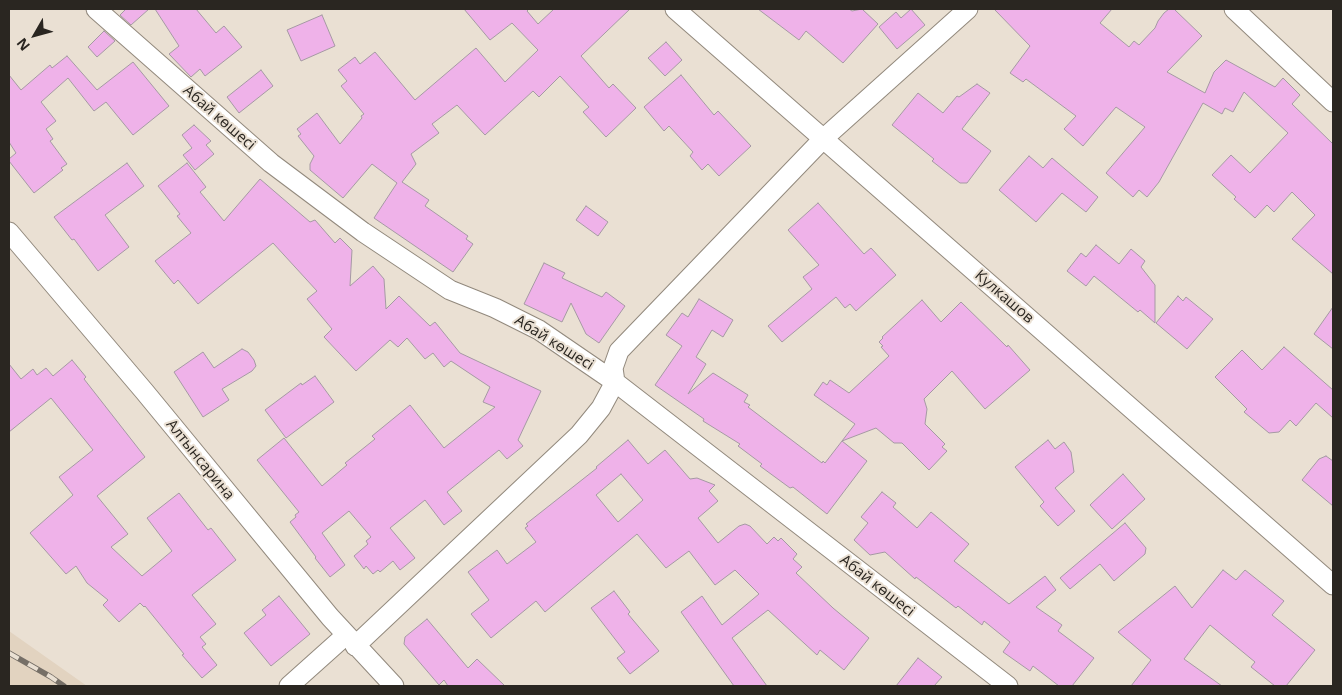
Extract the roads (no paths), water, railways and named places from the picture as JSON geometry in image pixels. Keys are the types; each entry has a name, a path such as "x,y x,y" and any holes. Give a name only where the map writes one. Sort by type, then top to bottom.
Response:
{"street":[{"name":"Абай көшесі","path":"96,9 271,163 363,232 450,290 494,308 538,330 615,382 1008,686"},
{"name":"Кулкашов","path":"675,9 1333,585"},
{"path":"289,686 351,640 579,435 601,408 615,382 613,368 619,351 823,139 968,9"},
{"path":"1234,9 1333,102"},
{"name":"Алтынсарина","path":"9,232 330,617 394,686"}],"railway":[{"path":"9,653 64,686"}]}
